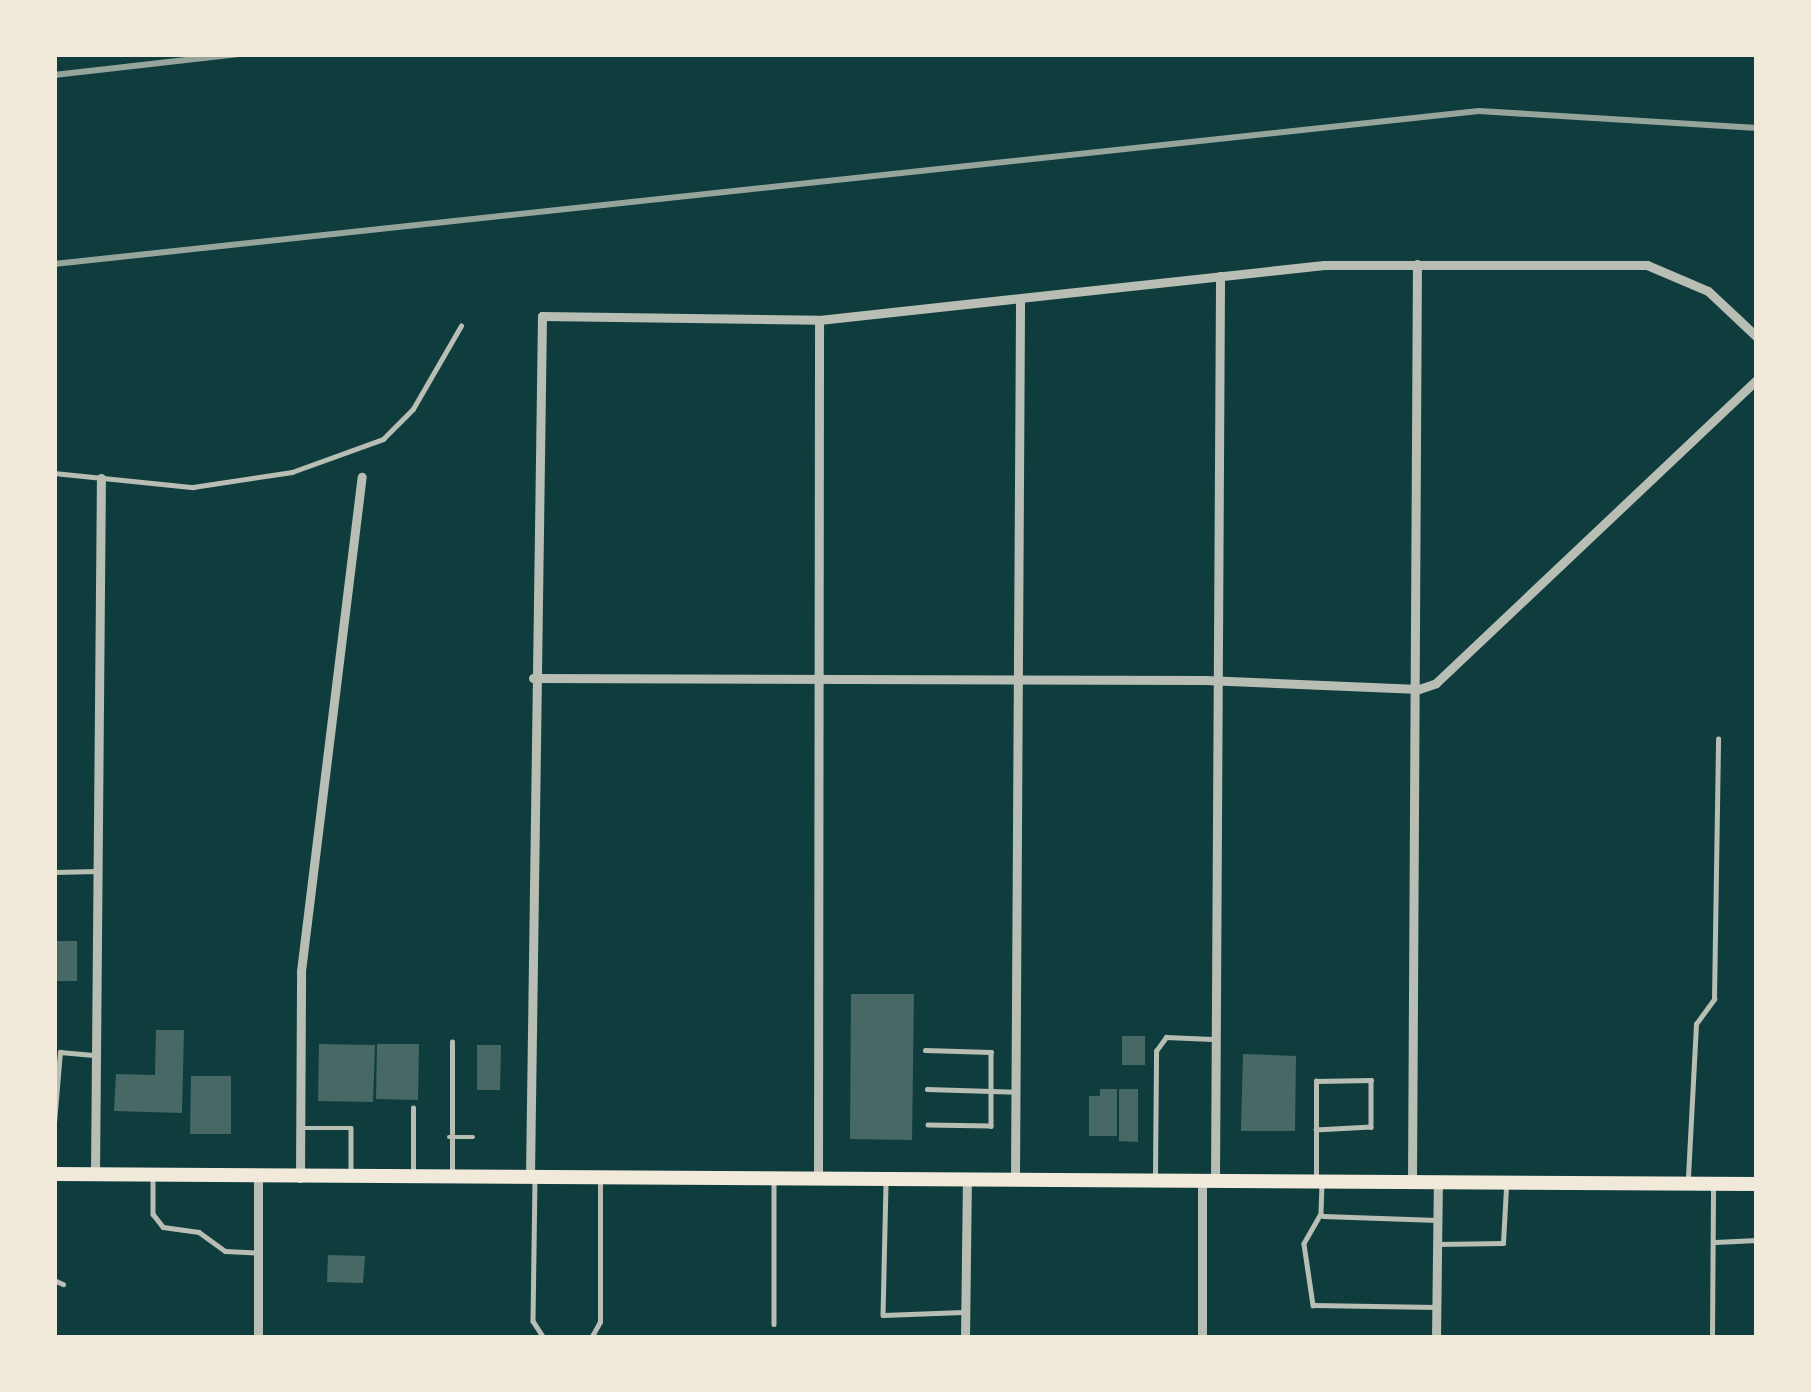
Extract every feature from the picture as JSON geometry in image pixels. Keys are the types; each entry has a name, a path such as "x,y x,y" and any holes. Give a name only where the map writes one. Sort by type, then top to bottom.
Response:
{"main road":[{"path":"54,1174 1757,1184"}],"street":[{"path":"1412,1181 1419,689 1418,264"},
{"path":"533,1175 533,678 542,316 819,320 1220,276 1418,264 1647,265 1708,291 1757,337"},
{"path":"1202,1338 1216,1039 1220,276"},
{"path":"1015,1178 1020,301"},
{"path":"818,1180 819,320"},
{"path":"533,678 1216,680 1419,689 1436,683 1757,379"},
{"path":"300,1178 301,971 362,477"},
{"path":"95,1174 101,478"},
{"path":"965,1338 967,1177"},
{"path":"257,1338 258,1178"},
{"path":"1436,1338 1438,1181"}],"lane":[{"path":"54,472 193,487 292,472 382,439 412,409 461,326"},
{"path":"1688,1183 1696,1024 1714,998 1718,739"},
{"path":"54,872 98,871"},
{"path":"1155,1180 1156,1051 1166,1037 1216,1039"},
{"path":"452,1042 448,1137 452,1176"},
{"path":"925,1050 992,1052 991,1126 928,1125"},
{"path":"54,1123 60,1052 96,1054"},
{"path":"1316,1130 1371,1127 1371,1080 1316,1082 1316,1130 1320,1216 1304,1244 1312,1305 1436,1306"},
{"path":"927,1089 1016,1092"},
{"path":"412,1177 413,1108"},
{"path":"301,1128 351,1128 351,1178"},
{"path":"448,1137 473,1137"},
{"path":"153,1175 153,1214 164,1227 199,1232 225,1251 258,1253"},
{"path":"533,1175 533,1321 544,1338"},
{"path":"591,1338 600,1322 601,1176"},
{"path":"774,1179 774,1324"},
{"path":"886,1179 883,1315 965,1312"},
{"path":"1437,1244 1503,1244 1506,1182"},
{"path":"1712,1337 1713,1183"},
{"path":"1320,1216 1437,1220"},
{"path":"1713,1242 1757,1240"},
{"path":"54,1280 63,1284"}],"building":[{"path":"54,941 77,941 77,981 54,981"},
{"path":"851,994 914,994 912,1140 850,1139"},
{"path":"156,1030 184,1030 182,1113 114,1111 116,1074 155,1075"},
{"path":"1122,1036 1145,1036 1145,1065 1122,1065"},
{"path":"319,1044 375,1045 373,1102 318,1101"},
{"path":"377,1044 419,1044 418,1100 376,1099"},
{"path":"477,1045 501,1045 500,1090 477,1090"},
{"path":"1243,1054 1296,1056 1295,1131 1241,1131"},
{"path":"191,1076 231,1076 231,1134 190,1134"},
{"path":"1100,1089 1117,1089 1117,1136 1089,1136 1089,1096 1100,1096"},
{"path":"1119,1089 1138,1089 1138,1142 1119,1141"},
{"path":"328,1255 365,1256 363,1283 327,1282"}],"railway":[{"path":"54,75 239,54"},
{"path":"54,264 1479,111 1757,128"}]}
